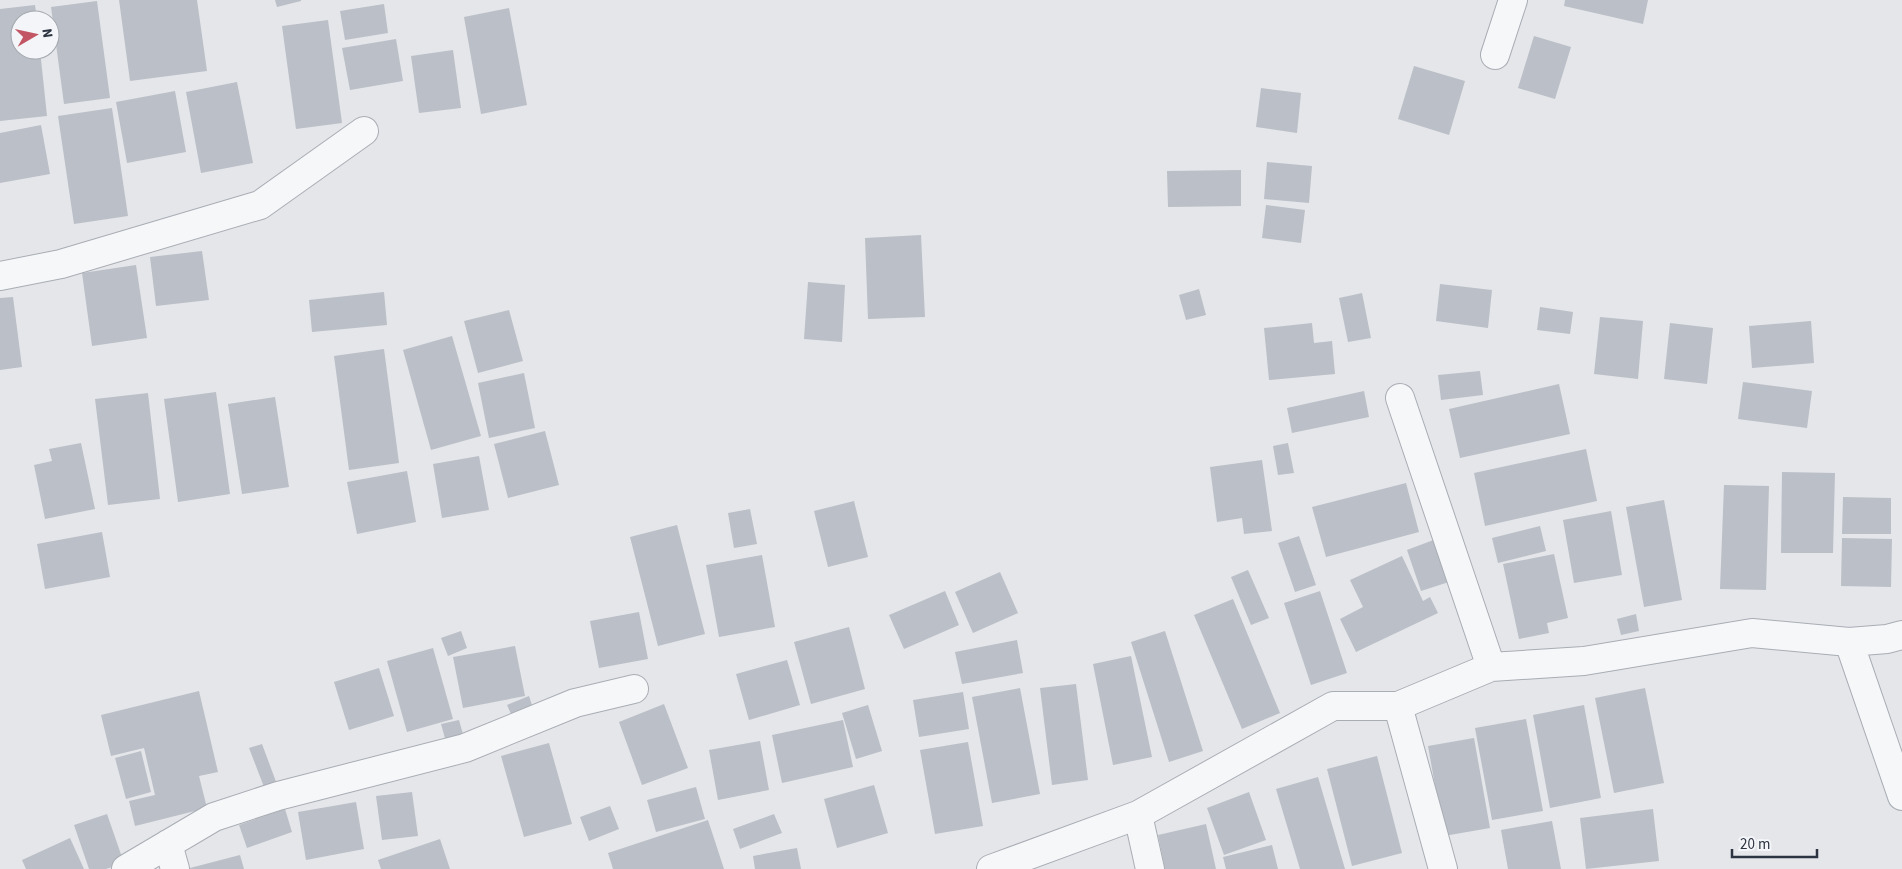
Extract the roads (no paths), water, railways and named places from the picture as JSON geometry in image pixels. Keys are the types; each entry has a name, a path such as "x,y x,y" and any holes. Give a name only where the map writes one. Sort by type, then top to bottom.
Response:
{"street":[{"path":"1495,55 1513,0"},
{"path":"0,276 61,264 260,205 364,131"},
{"path":"1400,398 1491,667"},
{"path":"991,869 1138,815 1333,706 1398,706 1491,667 1584,661 1752,633 1849,642 1887,639 1902,634"},
{"path":"1849,642 1902,796"},
{"path":"126,869 171,856 214,817 278,796 465,748 575,703 634,689"},
{"path":"1398,706 1443,869"},
{"path":"1138,815 1150,869"}]}
